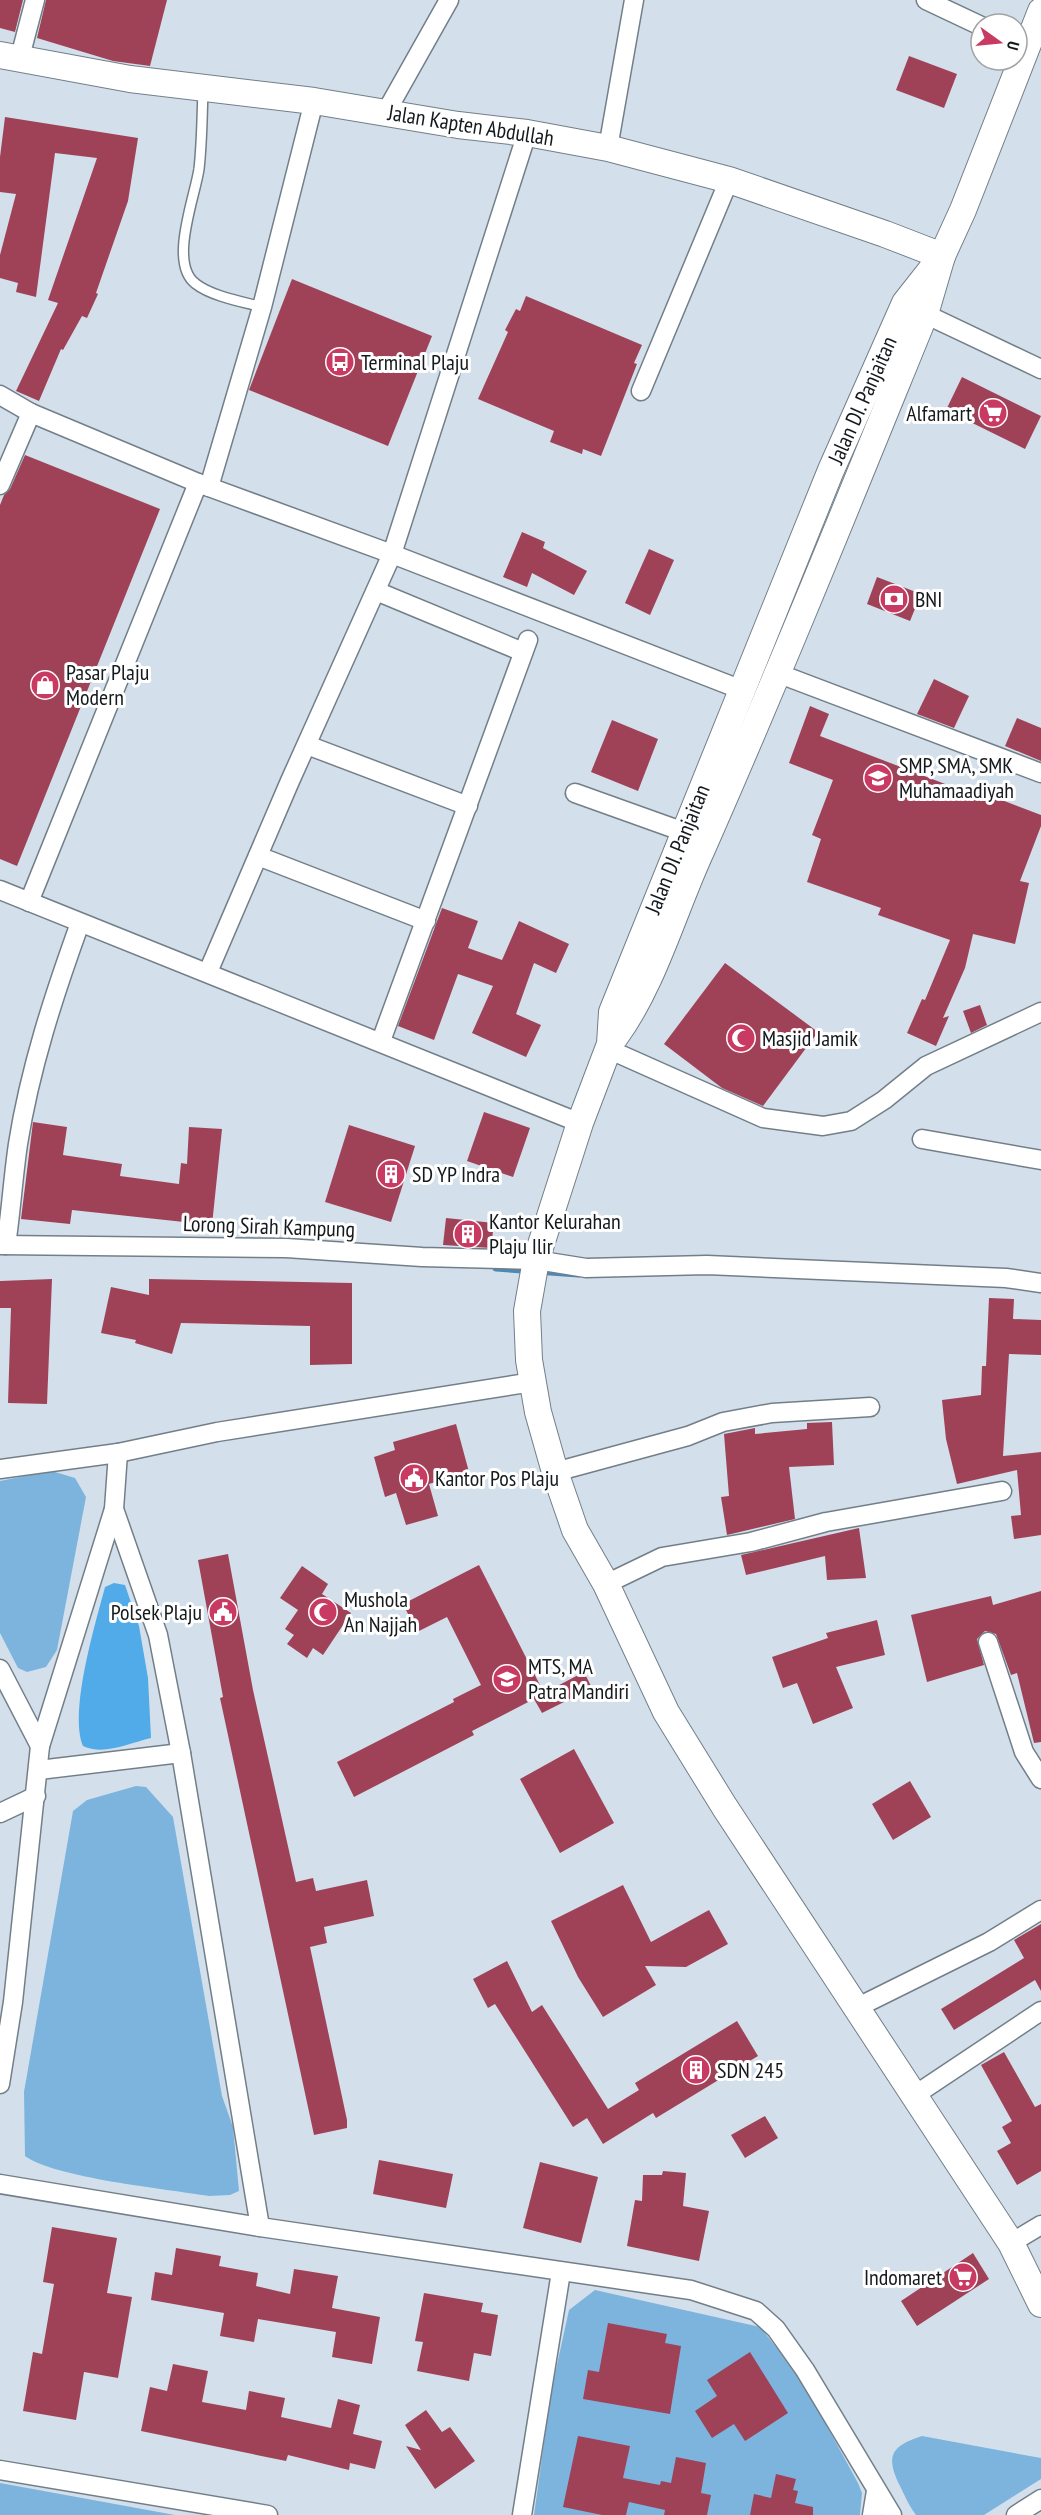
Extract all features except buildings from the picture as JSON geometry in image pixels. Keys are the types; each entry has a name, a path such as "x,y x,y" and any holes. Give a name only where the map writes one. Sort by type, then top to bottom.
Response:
{"main road":[{"path":"1029,32 1041,11"},
{"name":"Jalan Kapten Abdullah","path":"10,56 130,79 203,90 314,101 458,125 527,132 608,148 729,180 935,254"},
{"path":"608,1047 633,1009 777,673 925,314 935,254 963,210 1012,72"},
{"name":"Jalan DI. Panjaitan","path":"935,254 905,303 831,470 612,1012 608,1047 580,1123 536,1260 527,1311 529,1360 538,1412 555,1472 576,1530 606,1584 666,1712 724,1806 1011,2242 1041,2304"}],"street":[{"path":"10,56 35,0"},
{"path":"386,112 449,0"},
{"path":"608,148 634,0"},
{"path":"926,0 969,20"},
{"path":"30,902 204,485 262,308 314,101"},
{"path":"208,972 392,554 527,132"},
{"path":"641,391 729,180"},
{"path":"925,314 1041,369"},
{"path":"0,395 31,413 204,485 392,554 742,690"},
{"path":"0,485 31,413"},
{"path":"376,591 526,646 381,1041"},
{"path":"777,673 1041,773"},
{"path":"307,745 468,806"},
{"path":"575,793 684,832"},
{"path":"258,856 426,921"},
{"path":"0,890 381,1041 580,1123"},
{"path":"3,1245 18,1145 30,1085 51,1002 80,922"},
{"path":"608,1047 763,1118 823,1125 851,1121 884,1100 926,1066 1041,1012"},
{"path":"922,1139 1041,1160"},
{"name":"Lorong Sirah Kampung","path":"3,1245 286,1248 422,1257 536,1260 586,1268 771,1267 1006,1278 1041,1283"},
{"path":"0,1468 118,1453 217,1432 533,1382"},
{"path":"555,1472 688,1436 723,1422 772,1413 870,1407"},
{"path":"0,2084 13,2002 40,1746 114,1509 118,1453"},
{"path":"606,1584 662,1557 752,1542 826,1522 1002,1491"},
{"path":"114,1509 158,1635 181,1753 260,2227"},
{"path":"988,1642 1024,1752 1041,1779"},
{"path":"0,1669 40,1746"},
{"path":"39,1770 181,1753"},
{"path":"0,1813 36,1796"},
{"path":"858,2007 989,1942 1041,1910"},
{"path":"915,2095 1041,2012"},
{"path":"0,2184 260,2227 691,2290 721,2298 763,2316 805,2370 892,2515"},
{"path":"1011,2242 1041,2225"},
{"path":"522,2515 561,2272"},
{"path":"0,2470 268,2515"},
{"path":"872,2515 876,2491"},
{"path":"1016,2515 1041,2499"}],"lane":[{"path":"203,90 199,169 186,227 183,256 186,272 195,284 262,308"}],"shaded area":[{"path":"55,1472 75,1478 86,1497 57,1650 46,1667 27,1672 18,1668 0,1633 0,1481"},
{"path":"114,1583 125,1585 139,1626 148,1678 151,1738 99,1750 83,1746 79,1712 85,1668 105,1587"},
{"path":"136,1786 146,1787 173,1817 222,2096 233,2127 239,2191 230,2195 209,2196 85,2176 60,2171 25,2156 24,2092 73,1811 87,1800"},
{"path":"595,2290 760,2327 800,2377 858,2483 862,2493 860,2515 534,2515 551,2392 569,2310"},
{"path":"922,2436 1041,2458 1041,2479 984,2515 916,2515 895,2476 892,2460 897,2448"},
{"path":"0,2483 175,2515 0,2515"}],"waterway":[{"path":"496,1268 578,1274"}],"place":[{"name":"Terminal Plaju","path":"340,362"},
{"name":"Alfamart","path":"993,413"},
{"name":"BNI","path":"894,599"},
{"name":"Pasar Plaju Modern","path":"45,685"},
{"name":"SMP, SMA, SMK Muhamaadiyah","path":"878,778"},
{"name":"Masjid Jamik","path":"741,1038"},
{"name":"SD YP Indra","path":"391,1174"},
{"name":"Kantor Kelurahan Plaju Ilir","path":"468,1234"},
{"name":"Kantor Pos Plaju","path":"414,1478"},
{"name":"Polsek Plaju","path":"223,1612"},
{"name":"Mushola An Najjah","path":"323,1612"},
{"name":"MTS, MA Patra Mandiri","path":"507,1679"},
{"name":"SDN 245","path":"696,2070"},
{"name":"Indomaret","path":"963,2277"}]}
